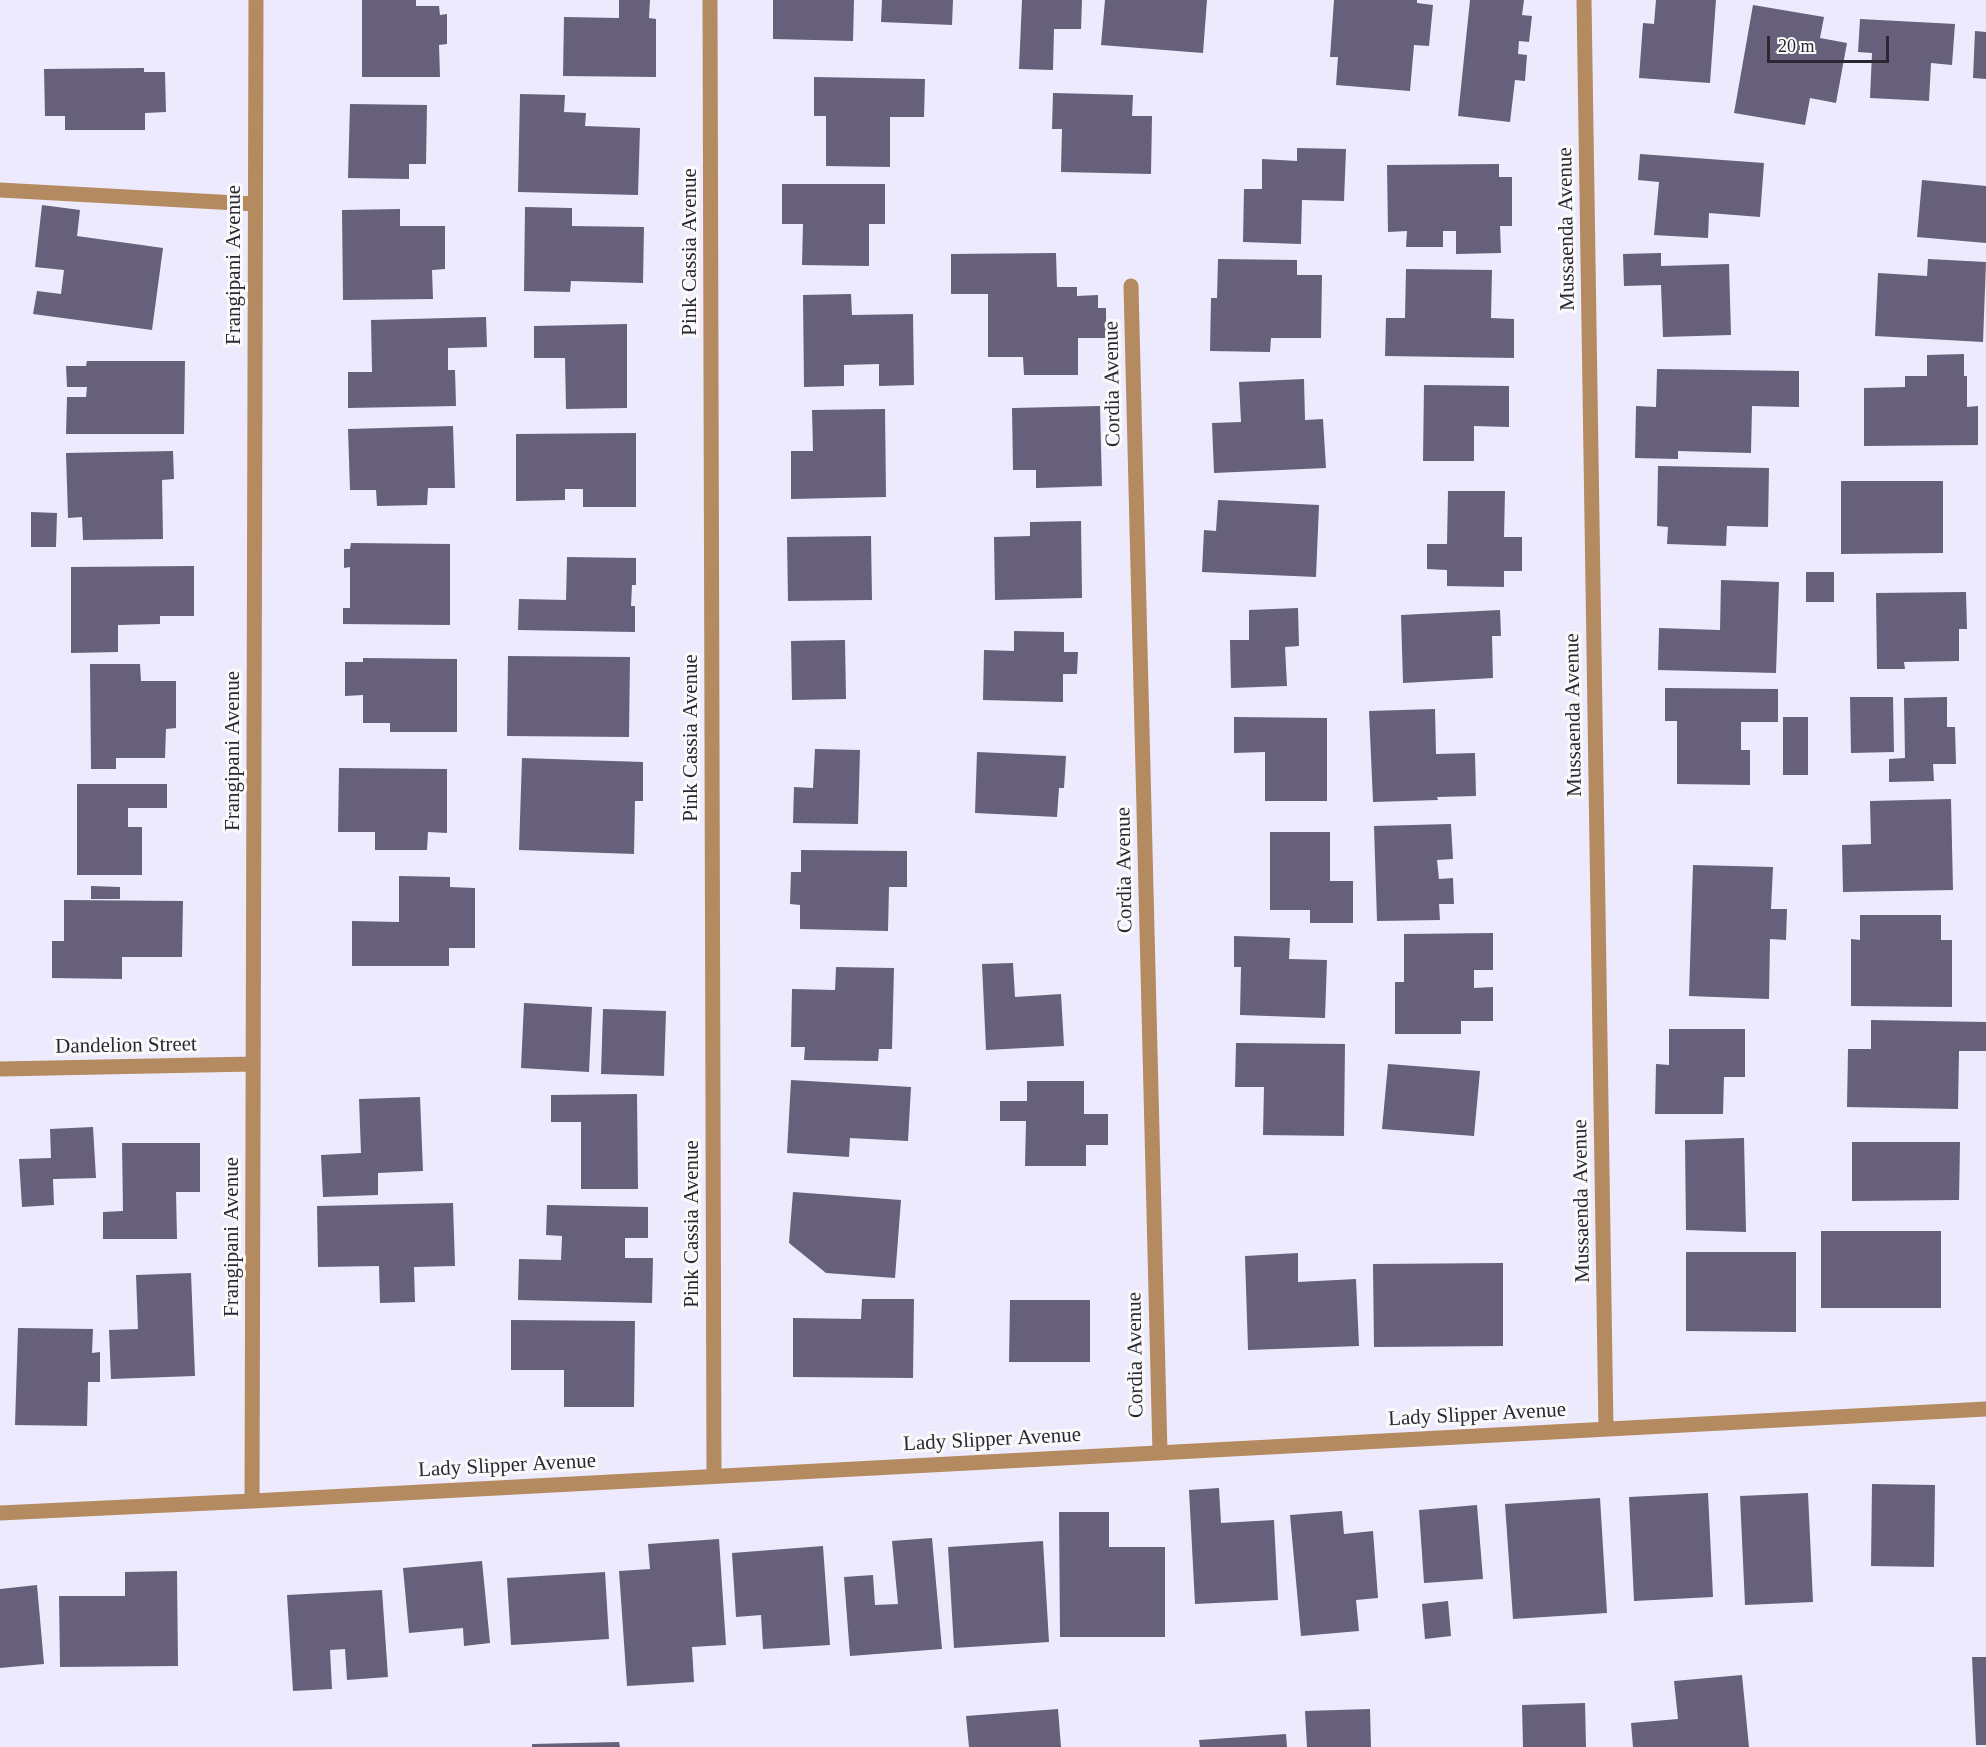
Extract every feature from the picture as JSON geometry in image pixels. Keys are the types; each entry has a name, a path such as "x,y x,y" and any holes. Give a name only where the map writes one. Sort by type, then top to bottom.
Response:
{"street":[{"name":"Frangipani Avenue","path":"252,1501 256,0"},
{"name":"Pink Cassia Avenue","path":"710,0 714,1476"},
{"name":"Mussaenda Avenue","path":"1584,0 1606,1429"},
{"path":"0,190 255,204"},
{"name":"Cordia Avenue","path":"1131,285 1160,1453"},
{"name":"Dandelion Street","path":"0,1069 253,1065"},
{"name":"Lady Slipper Avenue","path":"0,1513 1986,1409"}],"building":[{"path":"362,0 416,0 416,6 439,6 440,15 447,14 447,44 439,45 440,77 362,77"},
{"path":"619,0 650,0 649,18 656,19 656,77 563,76 564,17 619,18"},
{"path":"773,0 854,0 853,41 773,39"},
{"path":"882,0 953,0 952,25 881,22"},
{"path":"1022,0 1082,0 1081,29 1054,29 1053,70 1019,69"},
{"path":"1105,0 1207,0 1203,53 1101,45"},
{"path":"1334,0 1417,0 1417,3 1433,5 1429,46 1414,45 1410,91 1336,85 1338,57 1330,57"},
{"path":"1470,0 1524,0 1522,15 1532,16 1529,42 1519,41 1518,54 1527,55 1525,81 1515,80 1510,122 1458,116"},
{"path":"1656,0 1716,0 1710,83 1639,78 1643,23 1654,24"},
{"path":"1753,5 1824,17 1820,38 1847,43 1836,103 1810,98 1805,125 1734,113"},
{"path":"1860,19 1955,24 1952,65 1931,63 1929,101 1870,98 1872,53 1858,52"},
{"path":"1975,31 1986,32 1986,79 1973,78"},
{"path":"144,68 144,72 165,72 166,112 145,113 145,130 65,130 65,116 45,116 44,69"},
{"path":"814,77 925,79 924,117 890,117 890,167 826,166 826,116 814,116"},
{"path":"1053,93 1133,95 1132,116 1152,116 1151,174 1061,172 1062,129 1052,129"},
{"path":"520,94 565,95 564,112 586,113 585,126 640,128 638,195 518,192"},
{"path":"350,104 427,105 426,164 409,164 409,179 348,178"},
{"path":"1297,148 1346,149 1344,201 1302,200 1301,244 1243,242 1244,189 1262,189 1262,159 1297,161"},
{"path":"1640,154 1764,163 1760,217 1709,213 1708,238 1654,235 1659,182 1638,180"},
{"path":"1499,164 1499,177 1512,177 1512,226 1500,226 1501,253 1456,254 1456,231 1443,231 1443,247 1406,247 1407,231 1388,232 1387,165"},
{"path":"1922,180 1986,186 1986,243 1917,237"},
{"path":"782,184 885,184 885,224 869,224 869,266 802,265 803,224 782,224"},
{"path":"42,205 80,210 77,236 163,248 152,330 33,314 37,291 61,294 64,270 35,267"},
{"path":"525,207 572,208 572,226 644,227 643,283 571,281 570,292 524,291"},
{"path":"400,209 400,226 445,226 445,269 432,270 433,299 343,300 342,210"},
{"path":"1056,253 1057,287 1077,287 1077,296 1098,295 1098,308 1106,308 1106,338 1078,338 1078,375 1024,375 1023,357 988,357 988,294 951,294 951,254"},
{"path":"1661,253 1661,266 1729,264 1731,335 1663,337 1661,285 1624,286 1623,254"},
{"path":"1218,259 1297,260 1297,275 1322,275 1321,338 1271,338 1270,352 1210,351 1211,298 1217,298"},
{"path":"1928,259 1986,262 1983,342 1875,336 1878,273 1927,276"},
{"path":"1406,269 1492,270 1491,318 1514,319 1514,358 1385,356 1386,318 1405,318"},
{"path":"851,294 852,315 913,314 914,385 879,386 879,364 844,365 844,386 804,387 803,295"},
{"path":"486,317 487,347 448,348 448,370 455,370 456,406 348,408 348,372 372,372 371,320"},
{"path":"627,324 627,408 566,409 565,358 534,358 534,326"},
{"path":"1964,354 1967,407 1978,406 1978,445 1864,446 1864,388 1905,387 1905,376 1927,376 1927,355"},
{"path":"87,361 185,361 184,434 66,434 67,397 86,397 87,387 67,387 66,366 86,366"},
{"path":"1657,369 1799,371 1799,407 1752,406 1751,453 1678,451 1678,459 1635,458 1636,406 1656,407"},
{"path":"1304,379 1305,420 1323,419 1326,468 1214,473 1212,423 1241,422 1239,382"},
{"path":"1424,385 1509,386 1509,427 1474,426 1474,461 1423,461"},
{"path":"1100,406 1102,486 1036,488 1036,470 1013,470 1012,408"},
{"path":"885,409 886,497 791,499 791,451 813,451 812,410"},
{"path":"453,426 455,488 428,488 427,505 377,506 376,490 350,490 348,429"},
{"path":"636,433 636,507 583,507 583,489 565,489 565,500 516,501 516,434"},
{"path":"173,451 174,479 162,480 163,539 83,540 82,517 68,518 66,453"},
{"path":"1658,466 1769,468 1768,527 1727,526 1726,546 1667,544 1668,527 1657,526"},
{"path":"1841,481 1943,481 1943,553 1841,554"},
{"path":"1448,491 1505,491 1504,537 1522,537 1522,571 1504,571 1504,587 1447,586 1447,570 1427,569 1427,544 1447,544"},
{"path":"1218,500 1319,505 1316,577 1202,572 1204,530 1216,531"},
{"path":"31,512 57,513 56,547 31,547"},
{"path":"1081,521 1082,598 995,600 994,537 1030,536 1030,522"},
{"path":"871,536 872,600 788,601 787,537"},
{"path":"351,543 450,544 450,625 343,624 343,608 350,608 350,567 344,568 344,549 350,549"},
{"path":"567,557 636,558 636,585 632,585 631,606 635,606 635,632 518,630 519,599 566,600"},
{"path":"194,566 194,616 160,616 160,624 118,625 118,652 71,653 71,567"},
{"path":"1806,572 1834,572 1834,602 1806,602"},
{"path":"1721,580 1779,582 1776,673 1658,670 1659,628 1720,630"},
{"path":"1966,592 1967,629 1959,629 1959,661 1904,662 1905,669 1877,669 1876,593"},
{"path":"1298,608 1299,646 1285,647 1287,686 1231,688 1230,640 1249,640 1249,610"},
{"path":"1500,610 1501,636 1492,636 1493,678 1403,683 1401,615"},
{"path":"1014,631 1064,632 1064,652 1078,652 1077,674 1063,674 1063,702 983,700 984,650 1014,651"},
{"path":"845,640 846,699 792,700 791,641"},
{"path":"508,656 630,657 629,737 507,736"},
{"path":"363,658 457,659 457,732 390,732 390,723 363,723 363,695 345,696 345,662 363,662"},
{"path":"90,664 140,664 141,681 176,681 176,728 166,729 165,758 116,758 116,769 91,769"},
{"path":"1665,688 1778,689 1778,722 1741,722 1741,750 1750,750 1750,785 1677,784 1677,721 1665,721"},
{"path":"1850,697 1893,697 1894,752 1851,753"},
{"path":"1947,697 1947,727 1955,727 1956,764 1933,764 1934,781 1889,782 1889,759 1905,758 1904,698"},
{"path":"1435,709 1436,754 1475,753 1476,796 1373,802 1369,711"},
{"path":"1234,717 1327,718 1327,801 1265,801 1265,752 1234,753"},
{"path":"1783,717 1808,717 1808,775 1783,775"},
{"path":"815,749 860,750 858,824 793,823 794,787 813,788"},
{"path":"977,752 1066,756 1064,788 1059,788 1057,817 975,813"},
{"path":"522,758 643,762 643,801 635,801 634,854 519,850"},
{"path":"339,768 447,769 447,833 428,832 427,850 375,850 375,832 338,832"},
{"path":"77,784 167,784 167,808 128,808 128,827 142,827 142,875 77,875"},
{"path":"1951,799 1953,890 1843,892 1842,845 1871,844 1870,801"},
{"path":"1451,824 1453,859 1437,860 1439,879 1453,878 1454,904 1439,904 1440,920 1377,921 1374,826"},
{"path":"1270,832 1330,832 1330,881 1353,881 1353,923 1310,923 1310,910 1270,910"},
{"path":"801,850 907,851 907,887 889,887 888,931 800,929 800,905 790,904 791,872 801,872"},
{"path":"1693,865 1773,867 1771,909 1787,909 1786,940 1770,939 1769,999 1689,996"},
{"path":"399,876 450,877 450,887 475,888 475,948 449,948 449,966 352,966 352,921 399,922"},
{"path":"91,886 120,887 120,899 91,899"},
{"path":"64,900 183,901 182,957 122,957 122,979 52,978 52,941 64,941"},
{"path":"1860,915 1941,915 1941,940 1952,940 1952,1007 1851,1006 1851,939 1860,940"},
{"path":"1493,933 1493,970 1474,970 1474,988 1493,987 1493,1021 1461,1021 1461,1034 1395,1034 1395,982 1404,982 1404,934"},
{"path":"1234,936 1290,938 1289,959 1327,960 1325,1018 1240,1015 1241,967 1234,967"},
{"path":"1013,963 1015,997 1061,994 1064,1046 986,1050 982,964"},
{"path":"836,967 894,968 892,1049 879,1049 878,1061 804,1060 805,1047 791,1047 792,989 835,990"},
{"path":"524,1003 592,1007 589,1072 521,1068"},
{"path":"603,1009 666,1011 664,1076 601,1074"},
{"path":"1871,1020 1986,1022 1986,1051 1959,1051 1958,1109 1847,1107 1848,1049 1871,1049"},
{"path":"1669,1029 1745,1029 1745,1077 1724,1077 1723,1114 1655,1114 1656,1064 1669,1065"},
{"path":"1236,1043 1345,1044 1344,1136 1263,1135 1264,1087 1235,1087"},
{"path":"1388,1064 1480,1071 1474,1136 1382,1129"},
{"path":"791,1080 911,1087 908,1141 850,1138 849,1157 787,1153"},
{"path":"1027,1081 1084,1081 1084,1114 1108,1114 1108,1145 1086,1145 1086,1166 1025,1166 1026,1121 1000,1121 1000,1101 1027,1101"},
{"path":"637,1094 638,1189 581,1189 581,1122 551,1122 551,1095"},
{"path":"420,1097 423,1171 378,1173 378,1195 323,1197 321,1155 361,1153 359,1099"},
{"path":"93,1127 96,1178 53,1179 54,1205 22,1207 19,1159 51,1158 50,1129"},
{"path":"1744,1138 1746,1232 1686,1230 1685,1140"},
{"path":"1852,1142 1960,1142 1959,1200 1852,1201"},
{"path":"122,1143 200,1143 200,1192 176,1192 177,1239 103,1239 103,1212 123,1211"},
{"path":"793,1192 901,1200 895,1278 826,1273 789,1243"},
{"path":"453,1203 455,1266 414,1267 415,1302 380,1303 379,1266 318,1267 317,1206"},
{"path":"547,1205 648,1207 648,1238 625,1238 625,1258 653,1258 652,1303 518,1300 519,1259 561,1260 562,1236 546,1235"},
{"path":"1821,1231 1941,1231 1941,1308 1821,1308"},
{"path":"1686,1252 1796,1252 1796,1332 1686,1331"},
{"path":"1298,1253 1298,1282 1356,1279 1359,1346 1248,1350 1245,1256"},
{"path":"1503,1263 1503,1346 1374,1347 1373,1264"},
{"path":"191,1273 195,1376 111,1379 109,1330 138,1329 136,1275"},
{"path":"862,1299 914,1299 913,1378 793,1377 793,1318 861,1319"},
{"path":"1010,1300 1090,1300 1090,1362 1009,1362"},
{"path":"511,1320 635,1321 634,1407 564,1407 564,1370 511,1370"},
{"path":"18,1328 93,1329 92,1353 100,1352 100,1382 88,1382 87,1426 15,1425"},
{"path":"1872,1484 1935,1485 1934,1567 1871,1566"},
{"path":"1219,1488 1221,1523 1274,1520 1278,1600 1195,1604 1189,1490"},
{"path":"1708,1493 1713,1597 1634,1601 1629,1497"},
{"path":"1808,1493 1813,1602 1745,1605 1740,1496"},
{"path":"1600,1498 1607,1613 1513,1619 1505,1504"},
{"path":"1477,1505 1483,1579 1424,1583 1419,1510"},
{"path":"1342,1511 1344,1534 1373,1531 1378,1598 1356,1600 1359,1631 1301,1636 1290,1515"},
{"path":"1059,1512 1109,1512 1109,1547 1165,1547 1165,1637 1060,1637"},
{"path":"932,1538 942,1649 850,1656 844,1577 873,1575 875,1605 898,1604 892,1541"},
{"path":"719,1539 726,1645 692,1647 694,1682 627,1686 619,1571 650,1569 648,1544"},
{"path":"1043,1541 1049,1642 954,1648 948,1547"},
{"path":"823,1546 830,1645 763,1649 761,1615 736,1617 732,1553"},
{"path":"482,1561 490,1643 464,1646 463,1628 409,1633 403,1568"},
{"path":"177,1571 178,1666 60,1667 59,1596 125,1596 125,1572"},
{"path":"605,1572 609,1639 511,1645 507,1578"},
{"path":"37,1585 44,1664 0,1668 0,1589"},
{"path":"382,1590 388,1677 347,1680 345,1649 330,1650 332,1689 293,1691 287,1595"},
{"path":"1448,1601 1451,1636 1425,1639 1422,1604"},
{"path":"1972,1657 1986,1657 1986,1745 1976,1745"},
{"path":"1742,1675 1749,1747 1633,1747 1631,1723 1678,1719 1674,1681"},
{"path":"1585,1703 1586,1747 1523,1747 1522,1705"},
{"path":"1058,1709 1061,1747 969,1747 966,1716"},
{"path":"1370,1709 1371,1747 1307,1747 1305,1711"},
{"path":"1286,1734 1287,1747 1200,1747 1199,1740"},
{"path":"619,1742 620,1747 532,1747 532,1744"}]}
